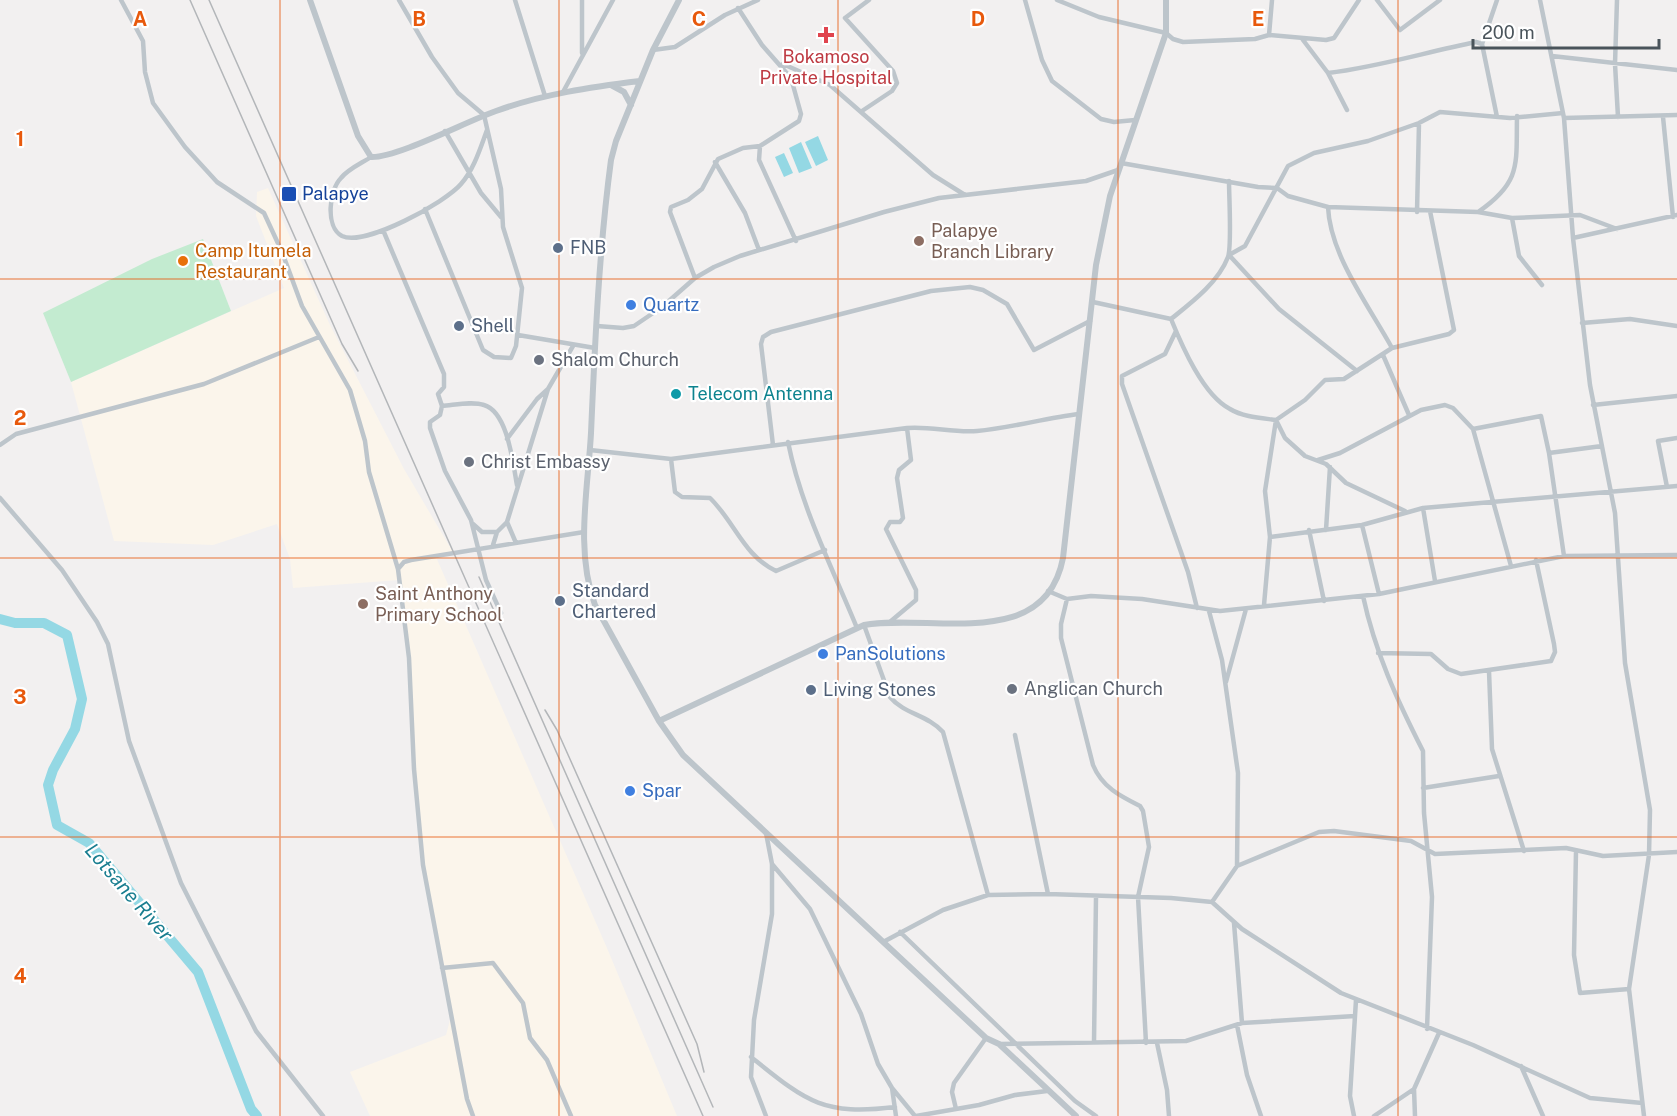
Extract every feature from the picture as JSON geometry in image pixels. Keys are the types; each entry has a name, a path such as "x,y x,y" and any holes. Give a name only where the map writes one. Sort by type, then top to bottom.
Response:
{"street":[{"path":"121,0 143,41 145,72 153,103 185,147 217,182 264,213 282,252 302,306 350,390 365,441 369,472 398,569 409,658 414,769 423,865 467,1099 473,1116"},
{"path":"310,0 358,136 371,157"},
{"path":"399,0 432,57 458,93 484,115 501,189 501,217 522,288 518,335 511,358 494,357 483,350 425,209"},
{"path":"515,0 545,96"},
{"path":"582,0 582,53"},
{"path":"563,92 582,53 613,0"},
{"path":"679,0 653,50 611,160 595,348 584,532 588,587 595,605 659,721 683,755 707,781 885,941 987,1038 999,1044 1076,1116"},
{"path":"653,50 675,46 738,8 758,0"},
{"path":"862,111 892,91 897,83 893,71 845,18 848,13 869,0"},
{"path":"1025,0 1042,60 1052,81 1101,119 1114,122 1135,120"},
{"path":"1058,0 1100,17 1166,33 1173,39 1183,42 1255,39 1269,35 1303,40 1334,38 1359,0"},
{"path":"659,721 861,627 891,621 974,624 996,622 1017,616 1048,591 1059,574 1063,558 1096,266 1110,196 1166,33 1166,0"},
{"path":"1269,35 1272,0"},
{"path":"1377,0 1400,30 1440,0"},
{"path":"1497,0 1482,44 1497,117"},
{"path":"1540,0 1563,115 1582,323 1593,405 1612,491 1625,663 1650,810 1649,855 1629,989 1644,1116"},
{"path":"1617,0 1615,64 1618,117"},
{"path":"695,278 670,209 702,189 715,162 743,148 759,146 790,128 799,121 801,114 791,78 781,63 762,45 738,8"},
{"path":"1303,40 1328,73 1347,110"},
{"path":"1328,73 1372,68 1465,44 1476,42 1482,44"},
{"path":"1552,56 1677,70"},
{"path":"781,63 830,85 933,175 965,195"},
{"path":"487,129 469,172 460,185 425,209 383,230 359,237 343,237 336,231 332,221 337,183 341,176 371,157 392,153 484,115 545,96 640,81"},
{"path":"610,85 624,92 631,105"},
{"path":"1171,319 1213,280 1229,255 1245,246 1288,166 1314,153 1368,141 1419,123 1440,112 1497,117 1563,115 1663,117 1677,115"},
{"path":"1478,212 1495,201 1508,187 1515,170 1518,116"},
{"path":"1573,238 1675,216 1663,117"},
{"path":"1416,212 1419,123"},
{"path":"445,131 481,193 501,217"},
{"path":"759,146 759,160 796,241"},
{"path":"715,162 745,213 759,250"},
{"path":"1121,163 1277,188 1298,199 1328,207 1416,212 1478,212 1512,218 1572,215 1617,229"},
{"path":"597,326 623,328 634,326 662,307 695,278 714,267 759,250 796,241 925,201 1086,181 1118,170"},
{"path":"1229,181 1229,255 1266,298 1357,371"},
{"path":"1328,207 1336,248 1392,348"},
{"path":"1171,319 1195,368 1224,406 1238,413 1276,420 1305,400 1325,380 1344,379 1392,348 1449,334 1454,330 1430,211"},
{"path":"1512,218 1520,256 1542,285"},
{"path":"383,230 444,375 444,387 438,394 442,406 440,416 430,422 430,428 446,471 471,520 486,580 501,613"},
{"path":"773,445 761,344 763,337 771,332 947,288 983,290 1007,304 1034,350 1090,321"},
{"path":"1093,302 1171,319"},
{"path":"1582,323 1630,319 1677,326"},
{"path":"1176,331 1165,354 1127,371 1122,376 1122,384 1188,572 1197,608"},
{"path":"518,335 595,348"},
{"path":"0,445 16,434 204,384 319,337"},
{"path":"493,545 496,532 507,522 549,389 573,346"},
{"path":"1383,355 1409,415"},
{"path":"507,439 537,399 549,389"},
{"path":"1593,405 1677,396"},
{"path":"1318,460 1340,453 1409,415 1445,405 1453,408 1473,429 1511,566"},
{"path":"442,406 487,406 500,421 507,439 518,486"},
{"path":"590,450 671,459 907,428 936,427 958,432 980,431 1079,414"},
{"path":"1473,429 1541,416 1550,453 1564,556"},
{"path":"1276,420 1285,438 1305,456 1330,467 1346,483 1406,512"},
{"path":"1264,605 1270,537 1265,491 1276,420"},
{"path":"891,621 916,600 916,591 886,529 890,522 900,522 903,519 897,478 898,470 911,460 907,428"},
{"path":"1667,487 1658,441 1677,438"},
{"path":"788,442 795,475 825,550 890,697 898,706 934,722 944,732 988,895"},
{"path":"1550,453 1602,446"},
{"path":"671,459 675,492 682,496 710,498 753,556 765,566 776,571 825,550"},
{"path":"1326,531 1330,467"},
{"path":"1270,537 1309,530 1326,531 1362,525 1423,508 1677,486"},
{"path":"0,498 62,570 97,622 108,644 129,741 181,883 256,1031 323,1116"},
{"path":"1423,508 1435,581"},
{"path":"471,520 482,532 496,532"},
{"path":"507,522 516,543"},
{"path":"1362,525 1379,594"},
{"path":"1309,530 1324,601"},
{"path":"398,569 404,562 411,560 584,532"},
{"path":"1048,591 1067,598 1091,596 1142,599 1209,611 1246,609 1264,605 1379,594 1564,556 1677,555"},
{"path":"1378,653 1431,654 1454,672 1461,674 1547,662 1554,658 1554,644 1536,560"},
{"path":"1363,596 1378,653 1400,708 1423,751 1432,897 1427,1029"},
{"path":"1067,598 1061,638 1093,765 1098,778 1125,800 1140,806 1143,812 1149,847 1138,897 1146,1043"},
{"path":"1226,684 1246,609"},
{"path":"1209,611 1226,684 1238,773 1237,866"},
{"path":"1489,671 1492,749 1524,851"},
{"path":"1015,735 1048,894"},
{"path":"1424,788 1499,776"},
{"path":"765,831 772,864 772,914 754,1020 751,1057 754,1090 766,1116"},
{"path":"1212,902 1237,866 1319,832 1342,831 1411,841 1435,854 1566,848 1603,856 1677,852"},
{"path":"1576,851 1574,956 1580,993 1629,989"},
{"path":"772,864 810,909 861,1014 878,1064 892,1088 915,1116 1015,1095 1047,1091"},
{"path":"885,941 943,910 988,895 1048,894 1212,902 1234,923 1309,973 1356,1000 1521,1066 1590,1098 1642,1103"},
{"path":"1094,1042 1096,897"},
{"path":"1234,923 1239,1024 1246,1075 1261,1116"},
{"path":"900,932 1075,1101 1096,1116"},
{"path":"442,968 493,963 523,1003 530,1038 547,1060 571,1116"},
{"path":"1354,1116 1350,1096 1356,1000"},
{"path":"999,1044 1185,1041 1239,1024 1355,1016"},
{"path":"1415,1116 1414,1089 1438,1033"},
{"path":"956,1109 952,1092 954,1083 987,1038"},
{"path":"1157,1043 1167,1089 1169,1116"},
{"path":"751,1057 792,1090 825,1108 860,1113 895,1107"},
{"path":"1521,1066 1544,1116"},
{"path":"892,1088 896,1116"},
{"path":"1374,1116 1414,1089"}],"shaded area":[{"path":"268,188 330,325 404,469 454,554 436,557 607,948 677,1116 370,1116 350,1072 446,1035 451,1016 423,865 414,769 409,658 399,580 293,588 290,559 277,524 213,545 114,541 71,382 284,288 256,216 257,192"}],"green space":[{"path":"203,239 231,311 71,382 43,313 152,259"}],"water":[{"path":"818,136 828,160 816,166 805,142"},
{"path":"801,142 812,168 799,173 789,148"},
{"path":"784,153 793,173 784,177 775,157"}],"waterway":[{"name":"Lotsane River","path":"0,619 15,623 44,623 67,635 82,699 75,729 53,770 48,785 57,825 89,843 198,972 251,1109 257,1116"}],"railway":[{"path":"190,0 342,344 358,371"},
{"path":"209,0 703,1116"},
{"path":"479,577 713,1107"},
{"path":"545,710 557,730 697,1044 704,1072"}],"place":[{"name":"Bokamoso Private Hospital","path":"826,35"},
{"name":"Palapye","path":"289,194"},
{"name":"Palapye Branch Library","path":"919,241"},
{"name":"FNB","path":"558,248"},
{"name":"Camp Itumela Restaurant","path":"183,261"},
{"name":"Quartz","path":"631,305"},
{"name":"Shell","path":"459,326"},
{"name":"Shalom Church","path":"539,360"},
{"name":"Telecom Antenna","path":"676,394"},
{"name":"Christ Embassy","path":"469,462"},
{"name":"Standard Chartered","path":"560,601"},
{"name":"Saint Anthony Primary School","path":"363,604"},
{"name":"PanSolutions","path":"823,654"},
{"name":"Anglican Church","path":"1012,689"},
{"name":"Living Stones","path":"811,690"},
{"name":"Spar","path":"630,791"}]}
